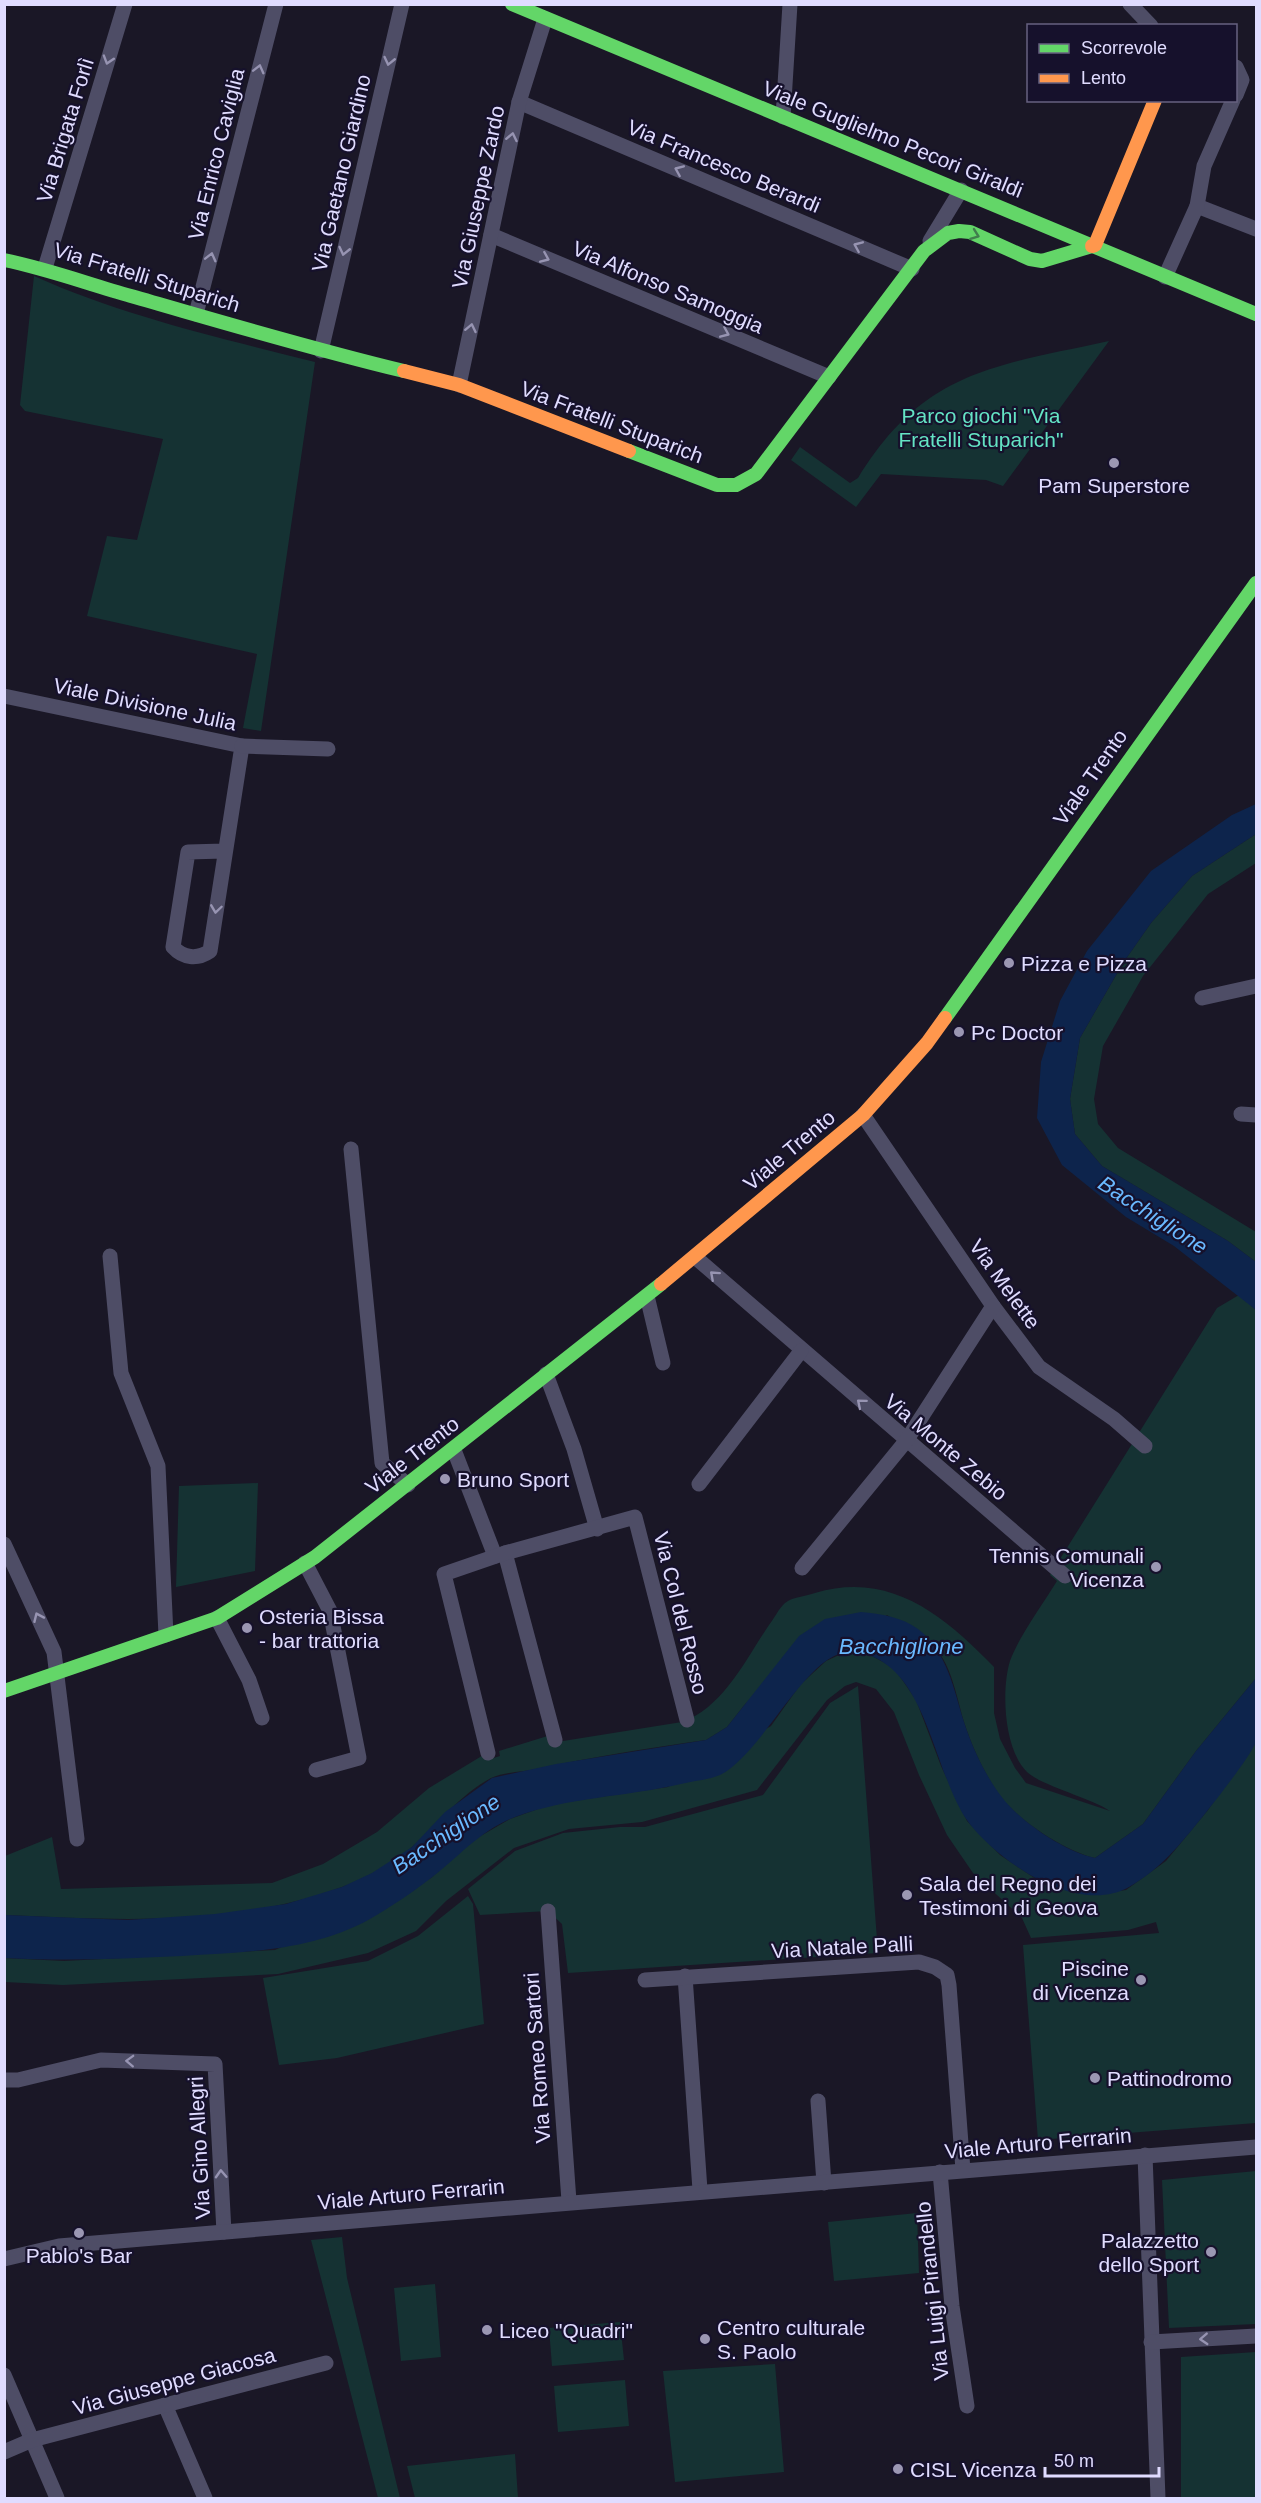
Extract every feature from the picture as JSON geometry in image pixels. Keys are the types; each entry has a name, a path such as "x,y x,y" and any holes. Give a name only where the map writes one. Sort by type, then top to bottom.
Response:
{"street":[{"name":"Via Brigata Forlì","path":"45,268 125,4"},
{"name":"Via Enrico Caviglia","path":"196,314 276,4"},
{"name":"Via Gaetano Giardino","path":"321,351 402,4"},
{"name":"Viale Guglielmo Pecori Giraldi","path":"512,4 1257,314"},
{"path":"783,117 790,4"},
{"path":"1130,4 1149,24"},
{"name":"Via Giuseppe Zardo","path":"459,385 519,102 545,19"},
{"path":"1237,69 1242,80 1237,92"},
{"name":"Via Francesco Berardi","path":"519,102 912,269"},
{"path":"1095,245 1154,102"},
{"path":"1165,277 1197,206 1204,166 1232,102"},
{"path":"924,251 961,190"},
{"path":"1197,206 1257,229"},
{"name":"Via Fratelli Stuparich","path":"4,260 45,268 109,290 321,351 459,385 717,485 736,484 756,474 924,251 948,233 970,232 1030,259 1042,261 1095,245"},
{"name":"Via Alfonso Samoggia","path":"491,235 829,377"},
{"name":"Viale Trento","path":"4,1691 217,1618 305,1563 454,1450 546,1374 647,1296 863,1115 927,1043 1216,636 1257,583"},
{"name":"Viale Divisione Julia","path":"4,696 242,746 210,951 189,957 178,954 173,947 188,852 224,851"},
{"path":"242,746 328,749"},
{"path":"1202,998 1257,987"},
{"path":"1240,1114 1257,1115"},
{"name":"Via Melette","path":"863,1115 993,1306 1039,1366 1114,1419 1145,1446"},
{"path":"351,1149 382,1463 408,1485"},
{"path":"110,1256 121,1373 158,1466 166,1635"},
{"name":"Via Monte Zebio","path":"695,1257 801,1351 1065,1576"},
{"path":"647,1296 663,1364"},
{"path":"802,1568 906,1441 993,1306"},
{"path":"699,1484 801,1351"},
{"path":"488,1753 444,1574 500,1555 597,1529 574,1449 546,1374"},
{"path":"454,1450 500,1555 555,1740"},
{"name":"Via Col del Rosso","path":"597,1529 635,1517 687,1720"},
{"path":"4,1544 54,1652 77,1839"},
{"path":"305,1563 330,1611 358,1758 316,1770"},
{"path":"217,1618 249,1680 262,1718"},
{"name":"Via Romeo Sartori","path":"548,1911 569,2201"},
{"name":"Via Natale Palli","path":"685,1977 919,1962 947,1975 963,2170"},
{"path":"645,1980 685,1977 700,2190"},
{"name":"Via Gino Allegri","path":"4,2080 34,2077 101,2060 215,2064 224,2232"},
{"path":"818,2101 824,2182"},
{"name":"Viale Arturo Ferrarin","path":"4,2259 59,2246 700,2190 1257,2146"},
{"path":"1144,2155 1158,2499"},
{"name":"Via Luigi Pirandello","path":"940,2172 952,2306 967,2406"},
{"path":"1151,2342 1257,2336"},
{"name":"Via Giuseppe Giacosa","path":"4,2452 32,2440 327,2363"},
{"path":"4,2375 57,2499"},
{"path":"165,2405 205,2499"}],"green space":[{"path":"34,276 137,314 315,362 261,731 243,728 257,654 87,616 107,536 137,540 163,439 25,411 20,405"},
{"name":"Parco giochi \"Via Fratelli Stuparich\"","path":"1109,341 1003,486 986,480 881,474 856,507 791,460 800,447 850,483 858,478 883,442 909,415 936,394 966,378 997,367"},
{"path":"1256,834 1256,863 1208,894 1143,976 1103,1046 1094,1099 1098,1124 1118,1148 1256,1232 1256,1262 1228,1241 1102,1166 1075,1134 1070,1099 1080,1038 1123,963 1151,923 1192,876"},
{"path":"1239,1295 1256,1310 1256,1678 1196,1751 1143,1824 1095,1858 1070,1849 1043,1834 1008,1806 994,1788 971,1741 944,1660 928,1643 887,1615 746,1703 727,1727 706,1740 507,1773 491,1778 469,1792 405,1853 370,1875 342,1887 301,1900 217,1915 132,1919 5,1915 5,1856 52,1837 61,1889 272,1883 323,1864 377,1832 429,1788 485,1754 487,1760 500,1756 499,1751 554,1734 557,1742 682,1722 697,1715 710,1706 732,1681 785,1603 795,1598 842,1587 868,1588 892,1593 936,1615 956,1631 994,1667 994,1713 1000,1739 1015,1768 1026,1783 1110,1811 1034,1777 1019,1762 1013,1749 1006,1719 1006,1687 1010,1661 1057,1581 1050,1575 1217,1308"},
{"path":"258,1483 255,1571 176,1587 179,1486"},
{"path":"848,1651 872,1656 894,1668 916,1700 941,1766 967,1821 1000,1855 1045,1885 1089,1895 1126,1890 1166,1861 1208,1810 1256,1741 1256,2123 1038,2140 1023,1945 1159,1933 1156,1922 1128,1930 1031,1938 1022,1918 973,1873 947,1835 919,1775 894,1712 876,1689 856,1682 845,1686 827,1700 757,1790 642,1822 569,1829 514,1848 446,1901 416,1931 368,1953 278,1974 63,1985 5,1982 4,1958 64,1961 275,1950 431,1878 472,1841 510,1819 552,1804 668,1787 771,1726 800,1685 826,1661"},
{"path":"858,1686 878,1953 568,1973 562,1924 548,1911 480,1915 468,1889 515,1851 563,1833 620,1827 645,1827 763,1795 830,1703"},
{"path":"468,1896 473,1904 484,2024 337,2058 279,2065 263,1978 368,1961 418,1936"},
{"name":"Palazzetto dello Sport","path":"1256,2171 1256,2324 1169,2328 1162,2180"},
{"path":"917,2213 919,2273 834,2281 828,2222"},
{"path":"342,2237 347,2278 400,2498 378,2498 311,2240"},
{"path":"435,2284 441,2357 401,2361 394,2288"},
{"path":"620,2322 624,2360 552,2366 549,2328"},
{"path":"1256,2352 1256,2498 1181,2498 1181,2357"},
{"path":"775,2364 784,2472 675,2482 663,2371"},
{"path":"625,2380 629,2426 558,2432 554,2386"},
{"path":"515,2454 518,2498 415,2498 407,2466"}],"water":[{"name":"Bacchiglione","path":"1256,804 1256,834 1192,876 1151,923 1123,963 1080,1038 1070,1099 1075,1134 1102,1166 1228,1241 1256,1262 1256,1310 1174,1246 1126,1217 1062,1165 1037,1118 1041,1062 1060,1001 1087,951 1151,871 1232,815"},
{"name":"Bacchiglione","path":"861,1612 898,1619 918,1629 928,1638 943,1660 953,1684 975,1751 1001,1796 1031,1825 1083,1855 1095,1858 1143,1824 1196,1751 1256,1678 1258,1720 1256,1742 1240,1768 1188,1835 1141,1880 1109,1894 1087,1895 1064,1890 1042,1881 1000,1854 969,1823 956,1802 913,1695 897,1674 877,1659 852,1652 836,1655 819,1666 802,1683 753,1746 720,1775 660,1788 555,1805 502,1822 480,1836 401,1900 348,1930 302,1944 231,1953 93,1959 5,1958 5,1915 128,1920 215,1914 286,1904 342,1887 372,1873 412,1847 445,1812 492,1778 556,1764 706,1740 727,1727 799,1636 825,1619"}],"traffic: fast":[{"path":"512,4 1256,314"},
{"path":"629,451 717,485 736,485 756,474 924,251 948,233 970,232 1030,259 1042,261 1092,246"},
{"path":"4,260 404,371"},
{"path":"945,1018 1256,583"},
{"path":"4,1691 217,1618 315,1557 661,1284"}],"traffic: slow":[{"path":"1092,246 1095,245 1154,102"},
{"path":"404,371 459,385 629,451"},
{"path":"661,1284 863,1115 927,1043 945,1018"}],"place":[{"name":"Pam Superstore","path":"1114,463"},
{"name":"Pizza e Pizza","path":"1009,963"},
{"name":"Pc Doctor","path":"959,1032"},
{"name":"Bruno Sport","path":"445,1479"},
{"name":"Tennis Comunali Vicenza","path":"1156,1567"},
{"name":"Osteria Bissa - bar trattoria","path":"247,1628"},
{"name":"Sala del Regno dei Testimoni di Geova","path":"907,1895"},
{"name":"Piscine di Vicenza","path":"1141,1980"},
{"name":"Pattinodromo","path":"1095,2078"},
{"name":"Pablo's Bar","path":"79,2233"},
{"name":"Palazzetto dello Sport","path":"1211,2252"},
{"name":"Liceo \"Quadri\"","path":"487,2330"},
{"name":"Centro culturale S. Paolo","path":"705,2339"},
{"name":"CISL Vicenza","path":"898,2469"}]}
